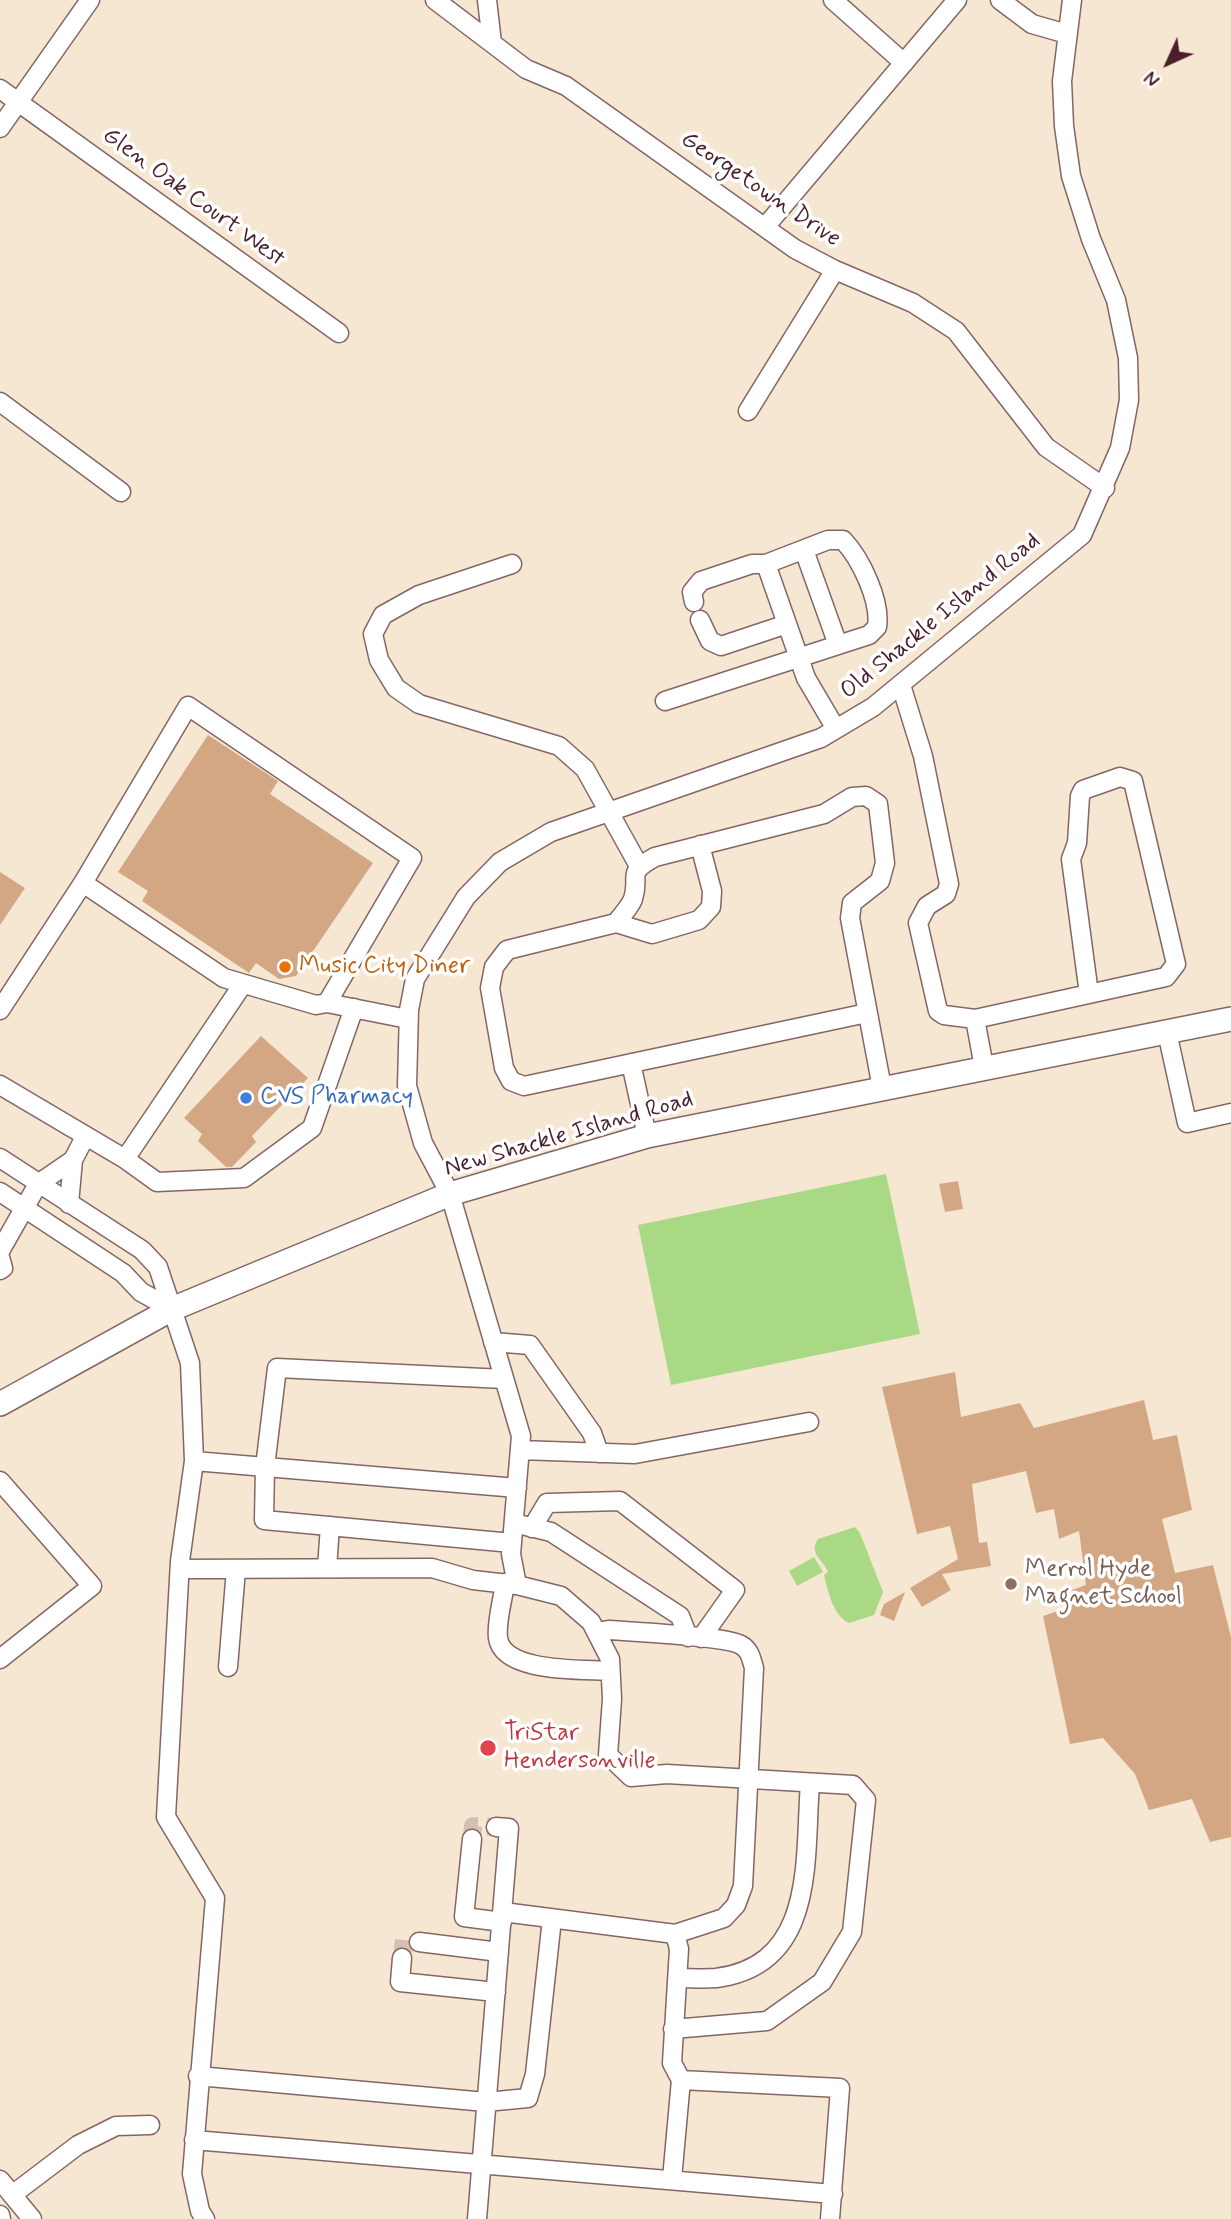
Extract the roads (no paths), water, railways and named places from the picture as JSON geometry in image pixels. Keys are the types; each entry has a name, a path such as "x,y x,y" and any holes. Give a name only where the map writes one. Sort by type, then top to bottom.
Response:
{"main road":[{"name":"New Shackle Island Road","path":"0,1405 172,1310 450,1194 647,1136 1231,1019"}],"street":[{"path":"0,128 90,0"},
{"name":"Georgetown Drive","path":"435,0 526,69 566,86 765,227 835,270 913,303 956,331 1046,447 1105,488"},
{"path":"487,0 492,43"},
{"path":"833,0 904,63"},
{"path":"765,227 957,0"},
{"path":"1000,0 1032,24 1067,34"},
{"name":"Old Shackle Island Road","path":"610,1671 530,1664 514,1660 502,1650 498,1636 511,1584 521,1436 450,1194 423,1143 407,1086 408,1019 415,979 466,897 500,862 551,832 821,738 873,707 1082,535 1105,488 1120,448 1129,400 1128,358 1116,300 1091,239 1072,176 1064,126 1062,81 1072,0"},
{"name":"Glen Oak Court West","path":"0,89 339,332"},
{"path":"748,411 835,270"},
{"path":"0,402 121,492"},
{"path":"665,701 869,635 877,627 879,613 853,550 843,540 828,540 766,564 752,564 701,581 692,592 694,602"},
{"path":"804,550 838,645"},
{"path":"512,564 419,595 383,615 373,634 379,660 396,688 419,704 559,746 585,769 639,866"},
{"path":"766,564 806,678 836,729"},
{"path":"700,620 710,641 721,646 788,624"},
{"path":"901,685 923,756 949,884 946,894 927,906 918,923 939,1011 944,1015 975,1019 1089,994 1166,977 1176,964 1135,788 1128,778 1090,785 1080,796 1077,843 1070,859 1089,994"},
{"path":"0,1010 83,883 188,706 411,858 327,1003"},
{"path":"616,923 633,899 633,879 639,866 655,857 824,814 852,797 866,796 878,804 885,863 880,881 852,904 849,918 881,1088"},
{"path":"700,845 712,891 711,907 699,920 652,934 616,923 507,950 494,967 490,988 504,1068 511,1081 524,1086 867,1013"},
{"path":"83,883 224,978 316,1005 327,1003 408,1019"},
{"path":"125,1159 243,984"},
{"path":"0,1085 125,1159 157,1182 244,1178 312,1128 354,1008"},
{"path":"975,1019 985,1067"},
{"path":"1167,1032 1187,1123 1231,1114"},
{"path":"631,1063 647,1136"},
{"path":"69,1204 73,1160 85,1137"},
{"path":"0,1158 142,1250 158,1267 190,1363 194,1461 180,1569 166,1817 215,1898 198,2076 192,2174 199,2216"},
{"path":"0,1251 38,1184 73,1160"},
{"path":"0,1192 123,1273 141,1292 172,1310"},
{"path":"0,1257 3,1268 0,1270"},
{"path":"494,1342 530,1345 592,1433 599,1453"},
{"path":"504,1379 277,1368 265,1467 264,1520 512,1543"},
{"path":"520,1450 635,1454 809,1422"},
{"path":"194,1461 517,1488"},
{"path":"0,1481 92,1586 0,1659"},
{"path":"532,1528 547,1503 620,1501 735,1590 694,1638"},
{"path":"514,1523 551,1532 680,1616 694,1638"},
{"path":"327,1568 330,1526"},
{"path":"180,1569 432,1569 473,1580 511,1584 561,1596 591,1622 610,1659 608,1755 631,1777 667,1774 853,1785 866,1800 852,1932 822,1982 767,2021 673,2029"},
{"path":"228,1667 236,1569"},
{"path":"472,1839 464,1917 552,1919 675,1934 724,1918 736,1905 743,1886 754,1668 749,1653 739,1644 610,1630 596,1632"},
{"path":"678,1978 717,1978 758,1964 790,1935 801,1904 810,1783"},
{"path":"477,2219 502,1917 503,1828"},
{"path":"198,2076 486,2102 528,2098 535,2074 552,1919"},
{"path":"672,2179 681,2080 672,2063 679,1949 675,1934"},
{"path":"419,1942 499,1952"},
{"path":"402,1958 400,1982 496,1992"},
{"path":"681,2080 840,2088 830,2219"},
{"path":"12,2195 78,2144 116,2126 150,2125"},
{"path":"194,2140 833,2194"},
{"path":"0,2180 32,2219"}],"tunnel":[{"path":"472,1839 473,1826 496,1827"},
{"path":"402,1958 404,1940 419,1942"}],"place":[{"name":"Music City Diner","path":"285,967"},
{"name":"CVS Pharmacy","path":"246,1098"},
{"name":"Merrol Hyde Magnet School","path":"1011,1584"},
{"name":"TriStar Hendersonville","path":"488,1748"}]}
